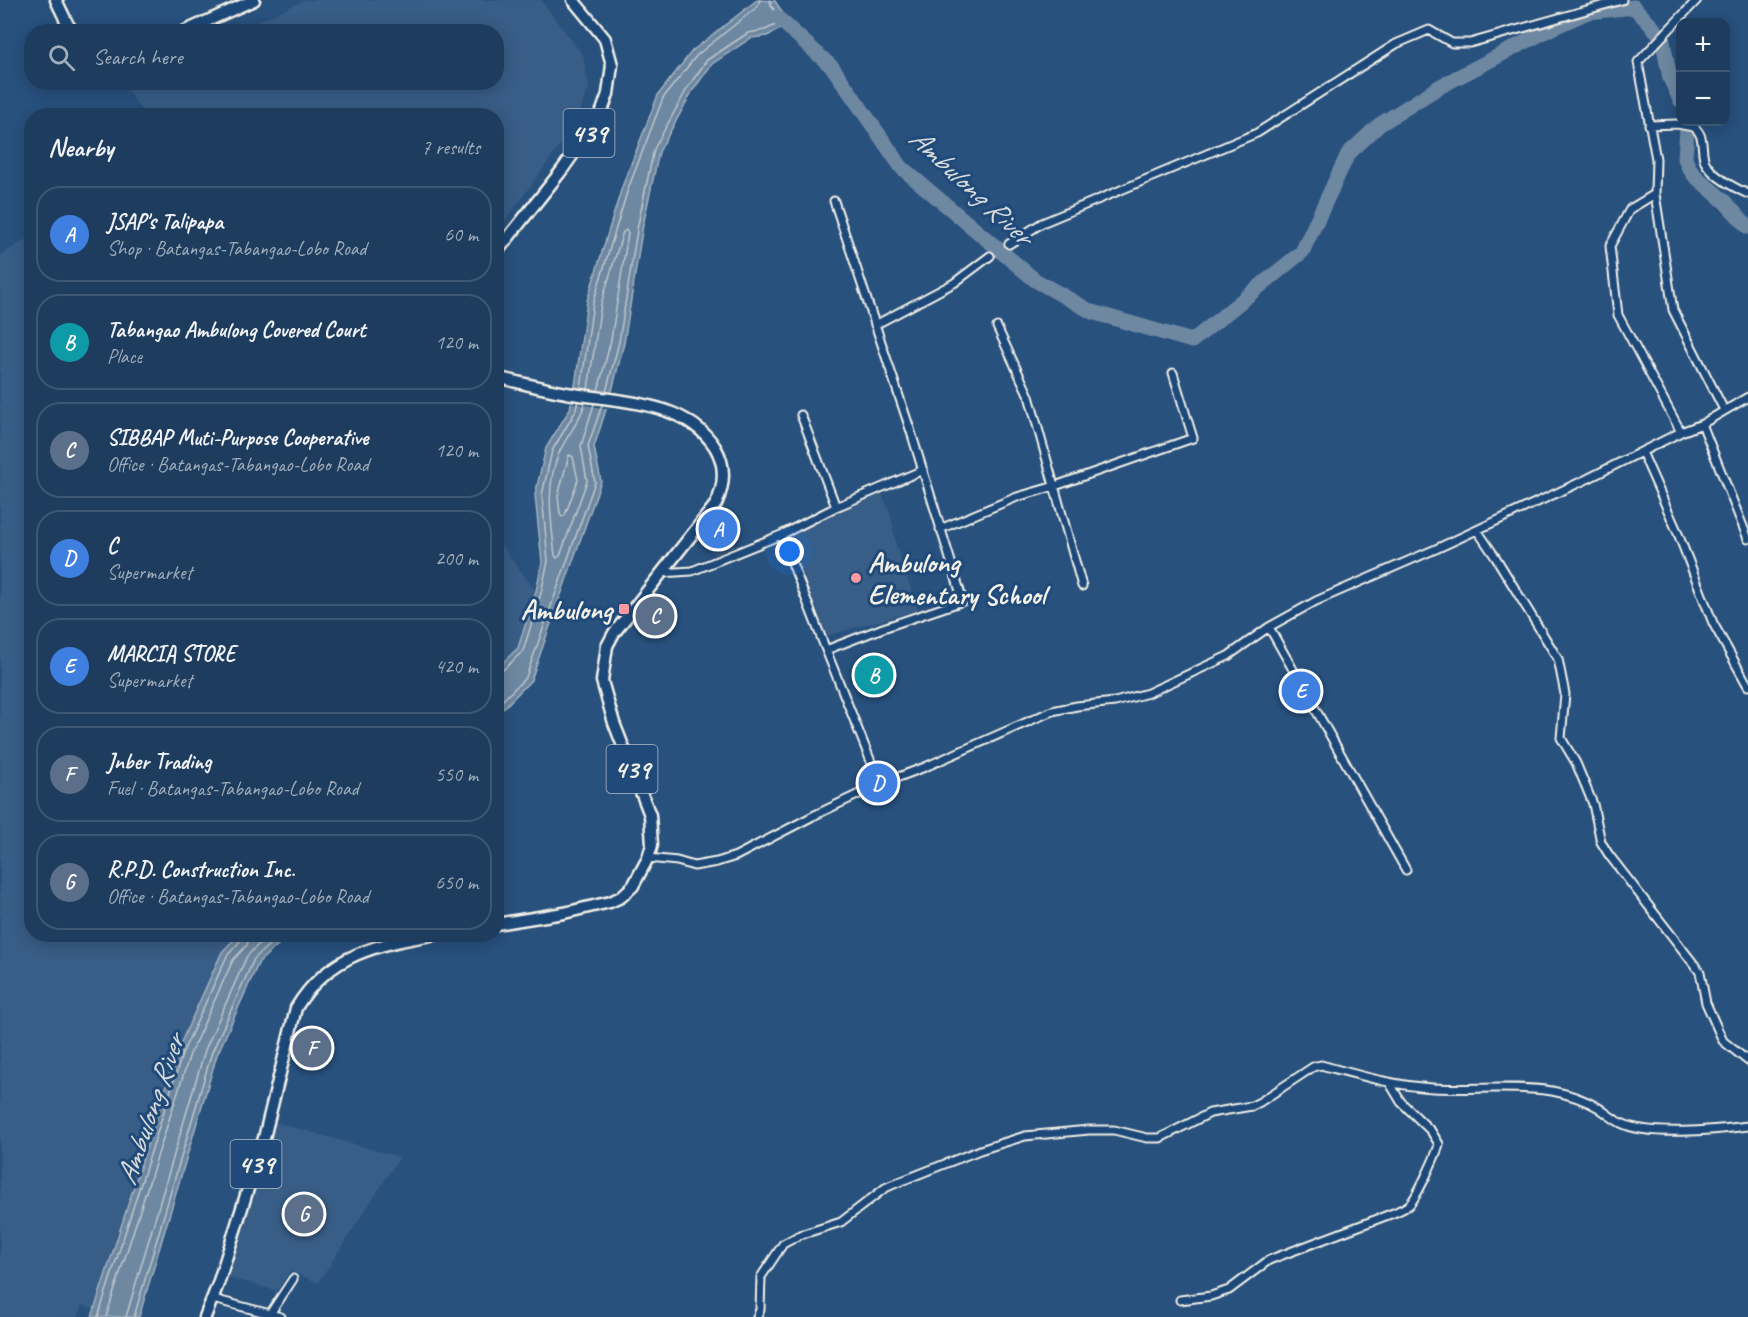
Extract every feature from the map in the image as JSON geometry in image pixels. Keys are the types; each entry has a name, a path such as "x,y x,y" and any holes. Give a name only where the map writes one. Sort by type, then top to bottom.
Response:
{"main road":[{"path":"56,0 68,24"},
{"path":"201,24 254,0"},
{"name":"439","path":"504,243 594,126 608,94 612,65 605,39 573,0"},
{"name":"439","path":"504,379 564,392 658,408 682,416 698,427 711,441 719,454 724,471 721,494 716,504 614,633 607,646 602,681 614,723 650,815 652,845 648,858 633,886 621,897 610,902 564,913 504,923"},
{"name":"439","path":"205,1317 213,1299 264,1138 296,1008 307,990 337,964 373,948 400,942"}],"street":[{"path":"1010,244 1042,223 1257,134 1396,44 1429,30 1452,43 1470,43 1622,0"},
{"path":"1698,0 1638,62 1656,159 1655,194 1673,310 1724,410"},
{"path":"1649,125 1677,124 1694,127 1703,140 1704,156 1708,168 1748,194"},
{"path":"1655,194 1630,209 1611,246 1618,315 1681,432"},
{"path":"826,650 963,601 923,470 834,201"},
{"path":"875,325 954,283 990,256"},
{"path":"997,327 1029,396 1082,586"},
{"path":"940,529 1017,497 1194,438 1173,373"},
{"path":"648,858 677,861 694,866 726,859 880,784 925,767 1052,711 1115,702 1148,693 1228,656 1269,627 1316,601 1476,530 1702,424 1748,397"},
{"path":"801,415 836,507"},
{"path":"1702,424 1748,539"},
{"path":"1642,452 1677,531 1713,623 1748,686"},
{"path":"661,573 692,571 781,535 836,507 923,470"},
{"path":"1476,530 1558,658 1565,693 1561,738 1576,763 1593,804 1601,842 1700,972 1706,1003 1724,1041 1748,1061"},
{"path":"781,535 880,784"},
{"path":"1269,627 1406,870"},
{"path":"758,1317 761,1277 783,1244 800,1235 841,1222 885,1188 980,1150 1024,1136 1114,1130 1147,1138 1160,1138 1210,1113 1252,1106 1313,1067 1321,1065 1389,1082 1432,1088 1486,1087 1552,1092 1583,1100 1622,1124 1635,1128 1677,1131 1748,1126"},
{"path":"1180,1300 1210,1296 1229,1290 1269,1260 1349,1231 1409,1205 1432,1166 1438,1144 1431,1131 1401,1102 1389,1082"},
{"path":"270,1314 293,1279"},
{"path":"213,1299 281,1317"}],"shaded area":[{"path":"305,0 541,0 583,55 589,87 575,125 504,222 504,108 140,108 127,90 504,90 504,24 252,24"},
{"path":"24,241 24,942 232,942 222,952 178,1049 94,1309 82,1305 78,1317 0,1317 0,256"},
{"name":"Ambulong Elementary School","path":"880,489 891,515 896,545 918,610 826,636 789,533"},
{"path":"719,520 735,547 714,556 705,538"},
{"path":"504,549 536,591 518,648 504,661"},
{"path":"272,1121 400,1157 318,1283 290,1271 277,1291 226,1277"}],"water":[{"path":"757,0 775,1 792,27 791,32 780,29 767,36 751,38 712,64 693,90 659,152 643,225 624,343 594,447 601,481 531,680 504,708 504,661 518,648 536,591 542,562 535,495 546,448 570,409 587,301 622,187 658,95 692,51"},
{"path":"231,942 281,942 259,962 217,1055 139,1317 92,1317 178,1049 222,952"}],"pier":[{"path":"572,388 614,396 609,409 568,402"}],"waterway":[{"name":"Ambulong River","path":"777,17 833,68 902,168 1035,280 1092,312 1192,341 1302,252 1348,154 1379,125 1439,87 1550,29 1588,12 1634,7 1662,37 1670,78 1676,91"},
{"name":"Ambulong River","path":"1687,128 1685,158 1688,166 1694,175 1724,201 1748,227"}],"place":[{"name":"JSAP's Talipapa","path":"718,529"},
{"name":"Ambulong Elementary School","path":"856,578"},
{"name":"Ambulong","path":"624,609"},
{"name":"SIBBAP Muti-Purpose Cooperative","path":"655,616"},
{"name":"Tabangao Ambulong Covered Court","path":"874,675"},
{"name":"MARCIA STORE","path":"1301,691"},
{"name":"C","path":"878,783"},
{"name":"Jnber Trading","path":"312,1048"},
{"name":"R.P.D. Construction Inc.","path":"304,1214"}]}
